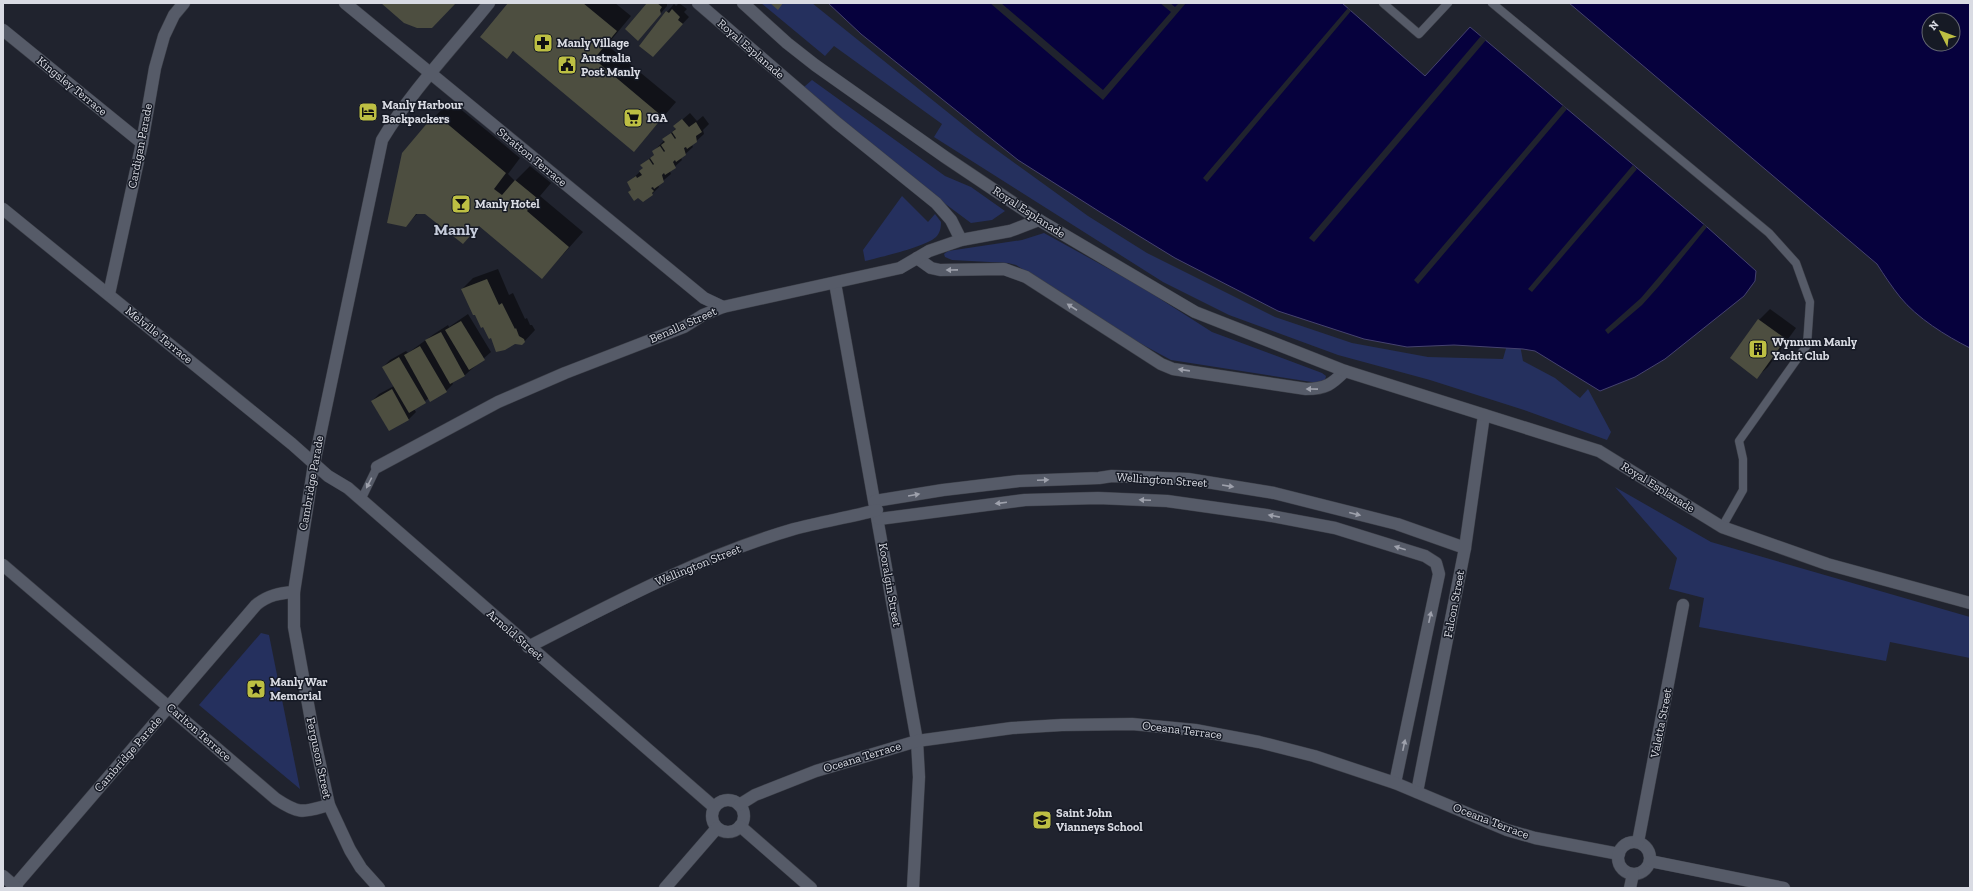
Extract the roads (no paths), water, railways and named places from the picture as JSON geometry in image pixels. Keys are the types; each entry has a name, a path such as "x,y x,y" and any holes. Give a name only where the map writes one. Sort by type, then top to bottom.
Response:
{"street":[{"name":"Cardigan Parade","path":"109,294 142,143 155,68 164,36 174,15 184,3"},
{"name":"Stratton Terrace","path":"345,3 704,298 723,307"},
{"name":"Cambridge Parade","path":"15,887 256,605 279,593 294,592 314,464 382,140 394,120 489,3"},
{"name":"Royal Esplanade","path":"698,3 837,124 936,203 951,220 961,240"},
{"name":"Royal Esplanade","path":"743,3 787,43 891,120 1039,220 1195,312 1345,371 1599,451 1722,527 1827,564 1970,603"},
{"name":"Kingsley Terrace","path":"3,30 142,143"},
{"name":"Melville Terrace","path":"3,209 109,294 314,464"},
{"name":"Benalla Street","path":"378,467 498,402 565,373 684,327 703,315 723,307 835,284 900,268 929,251 961,240 1010,231 1039,220"},
{"path":"917,258 931,268 940,270 1004,269 1026,278 1161,364 1173,369 1306,389 1321,389 1334,382 1345,371"},
{"name":"Kooralgin Street","path":"835,284 877,510 917,741 919,777 913,888"},
{"name":"Falcon Street","path":"1417,792 1465,548 1484,415"},
{"name":"Arnold Street","path":"314,464 361,500 528,647 714,807"},
{"name":"Wellington Street","path":"528,647 655,582 735,550 794,530 877,510 943,490 1019,481 1099,478 1112,476 1188,479 1284,496 1397,524 1465,548"},
{"name":"Wellington Street","path":"877,510 1025,500 1098,498 1167,501 1266,515 1335,528 1425,556 1436,563"},
{"name":"Falcon Street","path":"1396,783 1439,574 1436,563"},
{"name":"Carlton Terrace","path":"3,565 276,799 290,808 304,812 329,804"},
{"name":"Ferguson Street","path":"294,592 294,627 314,737 329,804"},
{"name":"Valetta Street","path":"1638,842 1683,605"},
{"name":"Oceana Terrace","path":"740,805 755,795 816,771 917,741 1012,728 1062,725 1132,724 1179,728 1259,742 1314,756 1396,783 1507,830 1535,838 1619,854"},
{"path":"727,800 740,805 744,816 740,826 730,832 722,831 717,828 712,820 714,807 727,800"},
{"path":"329,804 350,850 361,868 379,888"},
{"path":"740,826 811,888"},
{"path":"665,888 717,828"},
{"path":"1638,842 1648,849 1650,862 1644,871 1633,874 1621,867 1619,854 1626,844 1638,842"},
{"path":"1650,862 1784,888"},
{"path":"1630,888 1633,874"},
{"path":"3,876 15,887"}],"lane":[{"path":"1383,3 1419,34 1448,3"},
{"path":"1492,3 1769,233 1796,263 1810,302 1806,345 1740,441 1743,459 1743,490 1722,527"},
{"name":"Benalla Street","path":"361,500 378,467"}],"place":[{"name":"Manly Village","path":"543,43"},
{"name":"Australia Post Manly","path":"567,65"},
{"name":"Manly Harbour Backpackers","path":"368,112"},
{"name":"IGA","path":"633,118"},
{"name":"Manly Hotel","path":"461,204"},
{"name":"Wynnum Manly Yacht Club","path":"1758,349"},
{"name":"Manly War Memorial","path":"256,689"},
{"name":"Saint John Vianneys School","path":"1042,820"}],"district":[{"name":"Manly","path":"456,229"}]}
